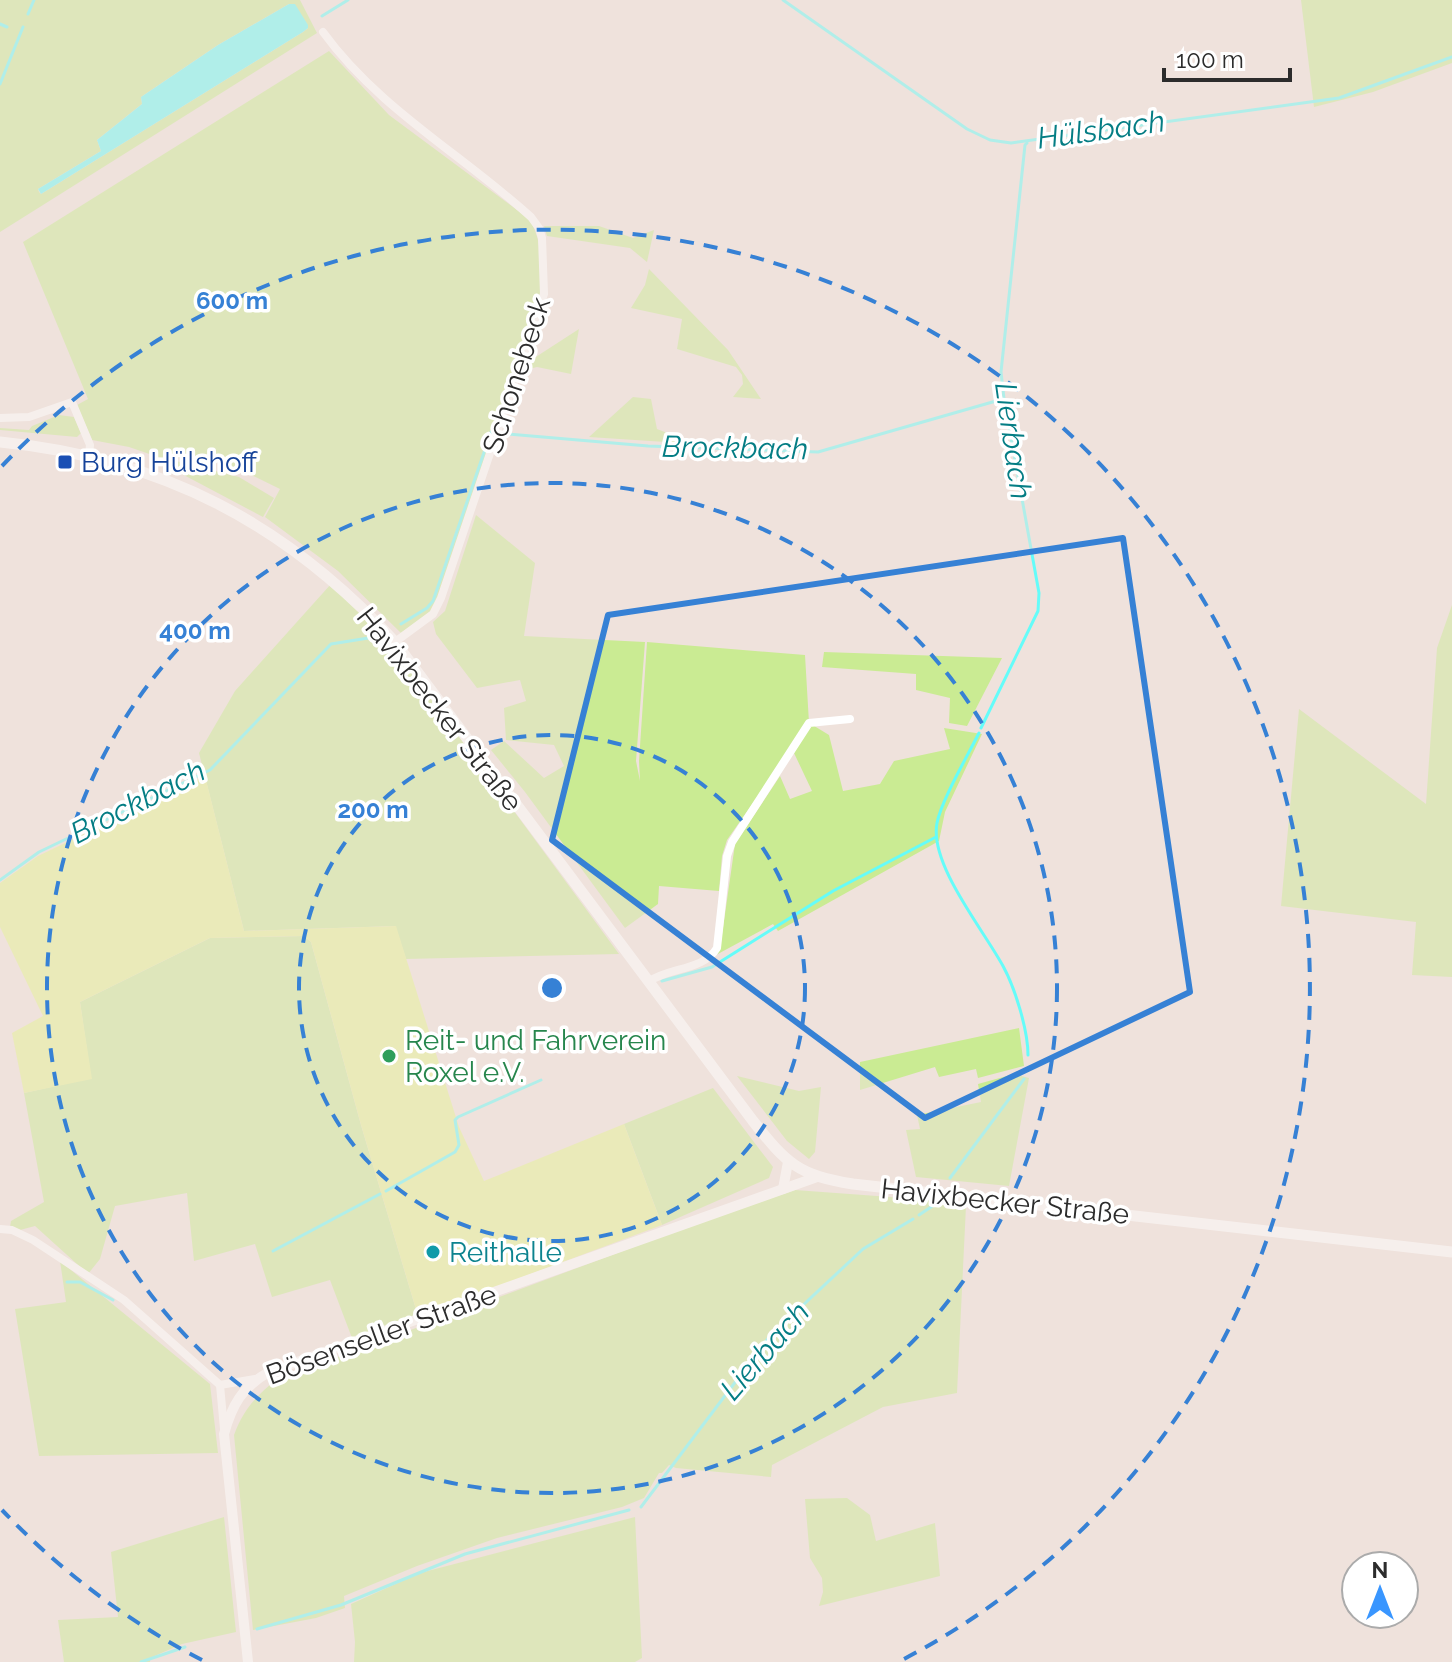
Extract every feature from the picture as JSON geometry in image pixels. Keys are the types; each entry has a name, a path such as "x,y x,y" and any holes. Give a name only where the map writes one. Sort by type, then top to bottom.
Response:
{"main road":[{"name":"Havixbecker Straße","path":"0,442 89,455 182,486 265,529 334,581 395,642 753,1121 788,1162 817,1177 853,1184 1452,1252"}],"street":[{"name":"Schonebeck","path":"323,32 351,65 394,106 531,217 542,238 544,294 441,598 433,614 395,642"},
{"path":"0,418 29,417 72,402 90,445 89,455"},
{"path":"648,982 663,973 711,958 717,948 727,856 732,842 809,723 850,719"},
{"path":"783,1189 788,1162"},
{"name":"Bösenseller Straße","path":"248,1662 224,1434 234,1403 255,1379 817,1177"},
{"path":"0,1229 12,1230 33,1240 124,1300 220,1385 224,1434"},
{"path":"220,1385 255,1379"}],"highlighted area":[{"path":"1123,538 1190,992 925,1118 552,840 608,615"}],"green space":[{"path":"0,0 300,0 317,33 0,232","holes":["289,4 308,28 41,194 39,192 38,189 101,151 97,140 142,104 141,97 218,45"]},
{"path":"1301,0 1452,0 1452,63 1373,92 1314,107"},
{"path":"329,51 389,115 528,218 540,251 542,287 436,603 431,612 401,633 338,571 265,517 280,489 239,469 197,457 161,458 129,447 92,440 77,405 88,399 23,242"},
{"path":"544,226 599,226 633,238 654,230 647,262 630,248 547,236"},
{"path":"649,269 728,350 761,399 733,397 743,384 742,375 736,367 677,349 682,319 631,308 645,285"},
{"path":"579,329 571,374 537,367 525,370 528,362"},
{"path":"633,397 651,399 657,429 696,444 589,437"},
{"path":"59,415 74,417 81,433 77,437 0,430 29,430"},
{"path":"172,460 239,477 274,498 263,517 163,464"},
{"path":"476,515 535,563 524,636 645,642 636,761 640,781 647,642 805,655 809,723 727,840 722,856 719,891 659,886 658,904 625,928 491,750 504,741 544,778 564,766 554,745 506,740 504,708 526,701 520,680 477,688 436,634 433,622 445,611"},
{"path":"331,584 392,645 619,954 406,959 395,926 244,931 199,753 235,691"},
{"path":"1452,605 1452,977 1412,975 1416,922 1281,906 1299,709 1426,804 1437,648"},
{"path":"824,652 1002,658 967,726 949,723 950,698 916,690 916,674 822,667"},
{"path":"811,724 829,735 843,791 880,784 894,761 950,749 944,728 982,734 945,812 939,841 778,931 773,924 716,955 720,949 735,844 780,776 790,799 812,791 794,753"},
{"name":"Reit- und Fahrverein Roxel e.V.","path":"205,776 244,931 396,926 459,1127 484,1181 624,1124 662,1225 418,1316 311,942 304,936 210,938 80,1002 92,1079 24,1093 12,1033 43,1016 0,927 0,883 38,856"},
{"path":"304,936 311,942 418,1316 352,1338 330,1280 272,1297 255,1244 194,1261 187,1193 115,1206 100,1259 88,1274 35,1226 20,1230 10,1227 11,1221 44,1202 24,1093 91,1078 80,1002 210,938"},
{"path":"1019,1028 1024,1066 978,1078 976,1069 939,1077 935,1067 860,1090 860,1062"},
{"path":"1014,1074 1029,1078 1009,1186 916,1177 906,1130 920,1129 917,1115 981,1102 978,1084"},
{"path":"737,1076 799,1091 821,1087 815,1152 809,1159 787,1141"},
{"path":"713,1088 773,1167 769,1178 662,1225 624,1124"},
{"path":"795,1190 959,1202 966,1206 957,1393 883,1407 772,1465 771,1477 669,1465 659,1473 644,1498 622,1507 497,1538 344,1596 345,1608 316,1618 253,1630 234,1435 251,1404 276,1380"},
{"path":"60,1261 210,1384 218,1453 39,1456 15,1309 66,1302"},
{"path":"847,1498 870,1515 876,1541 935,1523 940,1576 819,1606 823,1592 822,1578 810,1558 805,1499"},
{"path":"224,1517 236,1632 182,1644 150,1658 150,1662 64,1662 58,1620 118,1617 111,1552"},
{"path":"635,1517 642,1658 635,1662 354,1662 351,1604 420,1573"}],"water":[{"path":"289,4 295,4 308,25 303,32 41,194 38,189 101,151 97,140 142,104 141,97 218,45"}],"waterway":[{"path":"28,14 34,0"},
{"name":"Hülsbach","path":"322,16 348,0"},
{"name":"Hülsbach","path":"783,0 967,129 990,140 1011,143 1339,98 1452,57"},
{"path":"0,24 7,27"},
{"path":"0,84 23,27"},
{"name":"Lierbach","path":"981,728 1038,611 1039,593 1001,372 1027,143"},
{"name":"Brockbach","path":"507,434 648,446 818,452 1003,399"},
{"name":"Brockbach","path":"401,624 433,601 491,432"},
{"name":"Brockbach","path":"0,880 39,852 210,770 331,644 381,636"},
{"name":"Lierbach","path":"979,733 944,803 937,823 937,839 949,877 1008,975 1023,1022 1028,1055"},
{"path":"662,981 712,967 833,891 936,837"},
{"name":"Lierbach","path":"950,1178 1024,1079"},
{"path":"386,1191 455,1152 459,1145 455,1120 458,1117 541,1080"},
{"path":"273,1251 380,1194"},
{"name":"Lierbach","path":"919,1215 937,1203"},
{"name":"Lierbach","path":"641,1507 770,1336 863,1249 913,1219"},
{"path":"67,1282 80,1282 113,1300"},
{"name":"Lierbach","path":"257,1629 341,1605 465,1554 629,1510"},
{"name":"Lierbach","path":"141,1662 185,1647"}],"place":[{"name":"Burg Hülshoff","path":"65,462"},
{"name":"Reit- und Fahrverein Roxel e.V.","path":"389,1056"},
{"name":"Reithalle","path":"433,1252"}]}
